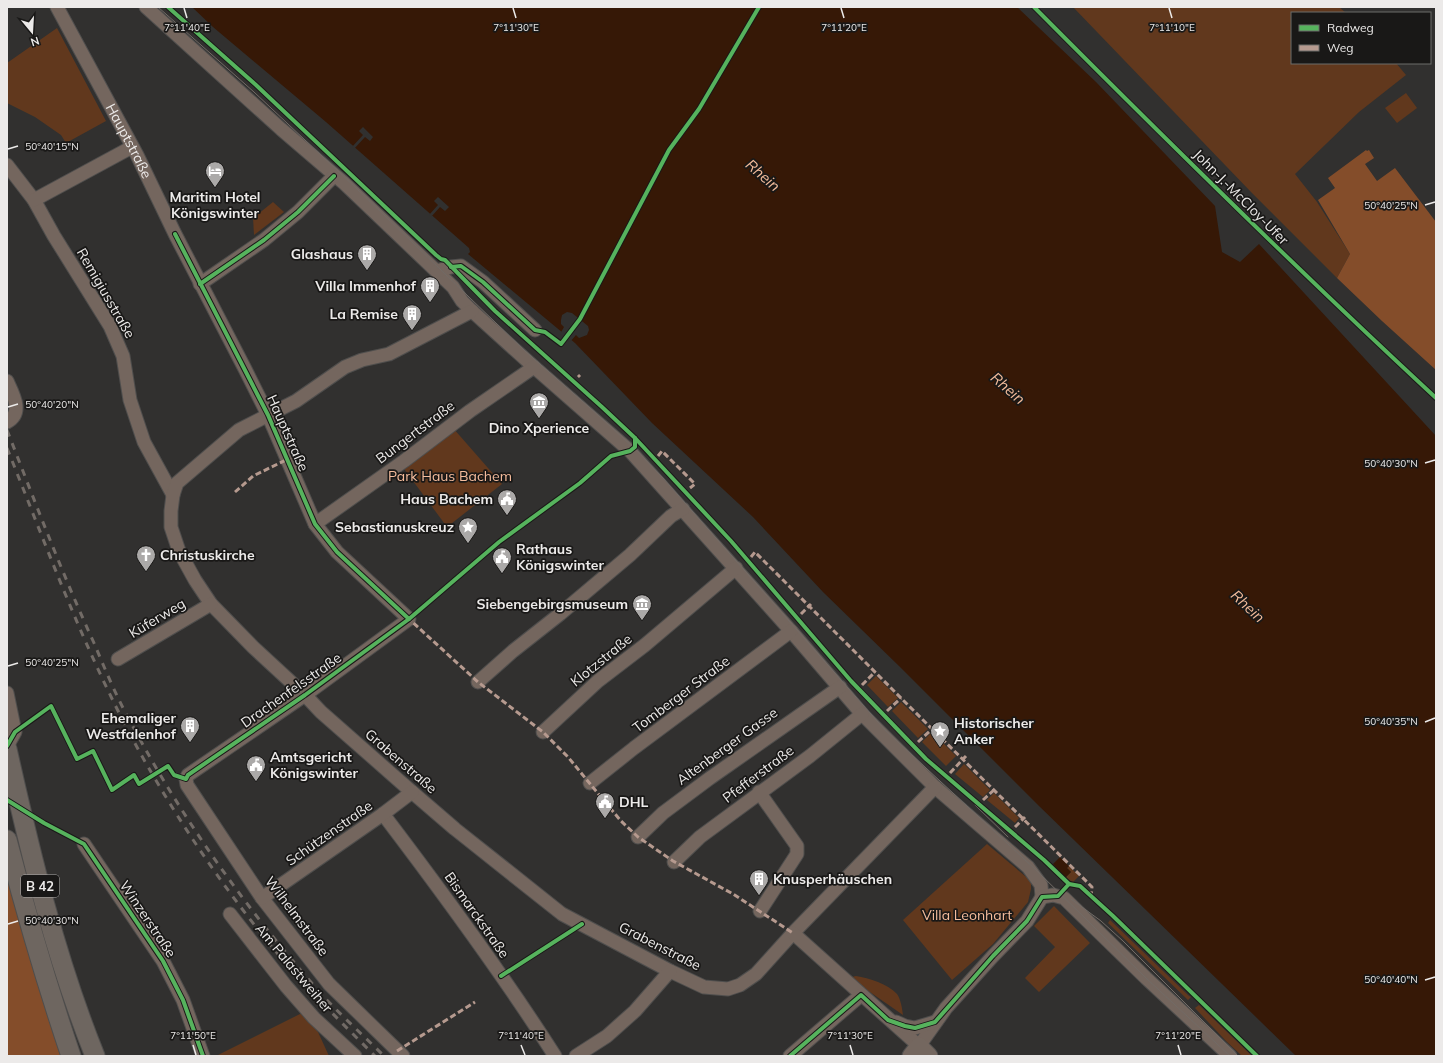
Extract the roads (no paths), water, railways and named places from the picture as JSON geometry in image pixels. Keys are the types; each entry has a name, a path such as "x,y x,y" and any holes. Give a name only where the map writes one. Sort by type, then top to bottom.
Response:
{"highway":[{"name":"B 42","path":"7,747 39,882 53,933 81,1022 95,1056"},
{"name":"B 42","path":"7,840 34,939 71,1056"}],"street":[{"name":"Hauptstraße","path":"57,7 132,147 200,284 246,369 268,415 315,524 337,552 409,619"},
{"path":"146,7 281,129 344,183 453,286 462,301 472,311 630,451 736,568 862,714 935,787 1028,867 1042,885 1042,897 1027,921 993,956 935,1022 920,1053 888,1020 793,933"},
{"path":"34,200 132,147"},
{"name":"Remigiusstraße","path":"7,165 34,200 54,236 110,326 123,356 130,400 144,442 173,495"},
{"path":"200,284 264,240 298,212 334,176"},
{"path":"437,271 461,266 478,279 535,330"},
{"path":"453,286 462,278 478,279"},
{"name":"Grabenstraße","path":"472,311 389,354 362,360 345,367 296,401 239,430 177,483 173,495 171,527 179,551 195,580 211,604 253,647 306,695 321,712 455,829 562,914 670,971 704,987 728,989 740,985 756,974 793,933 935,787"},
{"name":"Bungertstraße","path":"315,524 404,461 470,411 534,367"},
{"path":"7,381 16,404 11,418"},
{"path":"478,682 513,651 560,614 630,555 671,516 683,509"},
{"name":"Klotzstraße","path":"543,732 598,681 645,645 736,568"},
{"name":"Küferweg","path":"118,659 211,604"},
{"name":"Drachenfelsstraße","path":"186,779 188,775 306,695 339,669 409,619"},
{"name":"Tomberger Straße","path":"590,783 634,748 791,631"},
{"name":"Altenberger Gasse","path":"638,837 663,813 710,778 840,687"},
{"path":"7,693 15,732 7,747"},
{"name":"Pfefferstraße","path":"674,862 700,837 759,792 810,756 862,714"},
{"name":"Wilhelmstraße","path":"186,779 188,785 262,898 329,984 403,1056"},
{"name":"Schützenstraße","path":"262,898 384,814 412,792"},
{"path":"759,792 797,846 797,854 760,911"},
{"name":"Bismarckstraße","path":"384,814 520,1001 555,1056"},
{"name":"Winzerstraße","path":"84,844 164,962 183,1000 203,1056"},
{"path":"1042,897 1053,895 1064,898 1146,978 1230,1056"},
{"name":"Am Palastweiher","path":"230,914 286,986 314,1018 355,1056"},
{"path":"576,1056 607,1036 635,1011 670,971"},
{"path":"790,1056 861,995"},
{"path":"888,1020 911,1027 923,1026 935,1022"}],"water":[{"name":"Rhein","path":"192,7 1017,7 1096,82 1215,206 1222,252 1240,262 1259,244 1436,436 1436,1056 1296,1056 1038,805 823,592 753,517 652,423 575,343 468,254 470,252 469,248 326,122 213,27"},
{"path":"1060,857 1069,866 1067,868 1071,872 1065,878 1053,864"}],"tram line":[{"path":"158,7 254,92 525,351 634,448 663,478 885,730 1036,870 1146,978 1230,1056"},
{"path":"975,805 1008,837"},
{"path":"1071,899 1101,921 1123,941 1238,1056"}],"railway":[{"path":"7,430 60,564 120,702 170,792 215,860 289,957 324,997 384,1056"},
{"path":"7,448 70,606 104,683 143,758 173,809 206,859 259,931 325,1006 375,1056"}],"place":[{"name":"Maritim Hotel Königswinter","path":"215,188"},
{"name":"Glashaus","path":"367,271"},
{"name":"Villa Immenhof","path":"430,303"},
{"name":"La Remise","path":"412,331"},
{"name":"Dino Xperience","path":"539,419"},
{"name":"Haus Bachem","path":"507,516"},
{"name":"Sebastianuskreuz","path":"468,544"},
{"name":"Christuskirche","path":"146,572"},
{"name":"Rathaus Königswinter","path":"502,574"},
{"name":"Siebengebirgsmuseum","path":"642,621"},
{"name":"Ehemaliger Westfalenhof","path":"190,743"},
{"name":"Historischer Anker","path":"940,748"},
{"name":"Amtsgericht Königswinter","path":"256,782"},
{"name":"DHL","path":"605,819"},
{"name":"Knusperhäuschen","path":"759,896"}],"park label":[{"name":"Park Haus Bachem","path":"450,476"},
{"name":"Villa Leonhart","path":"967,915"}]}
